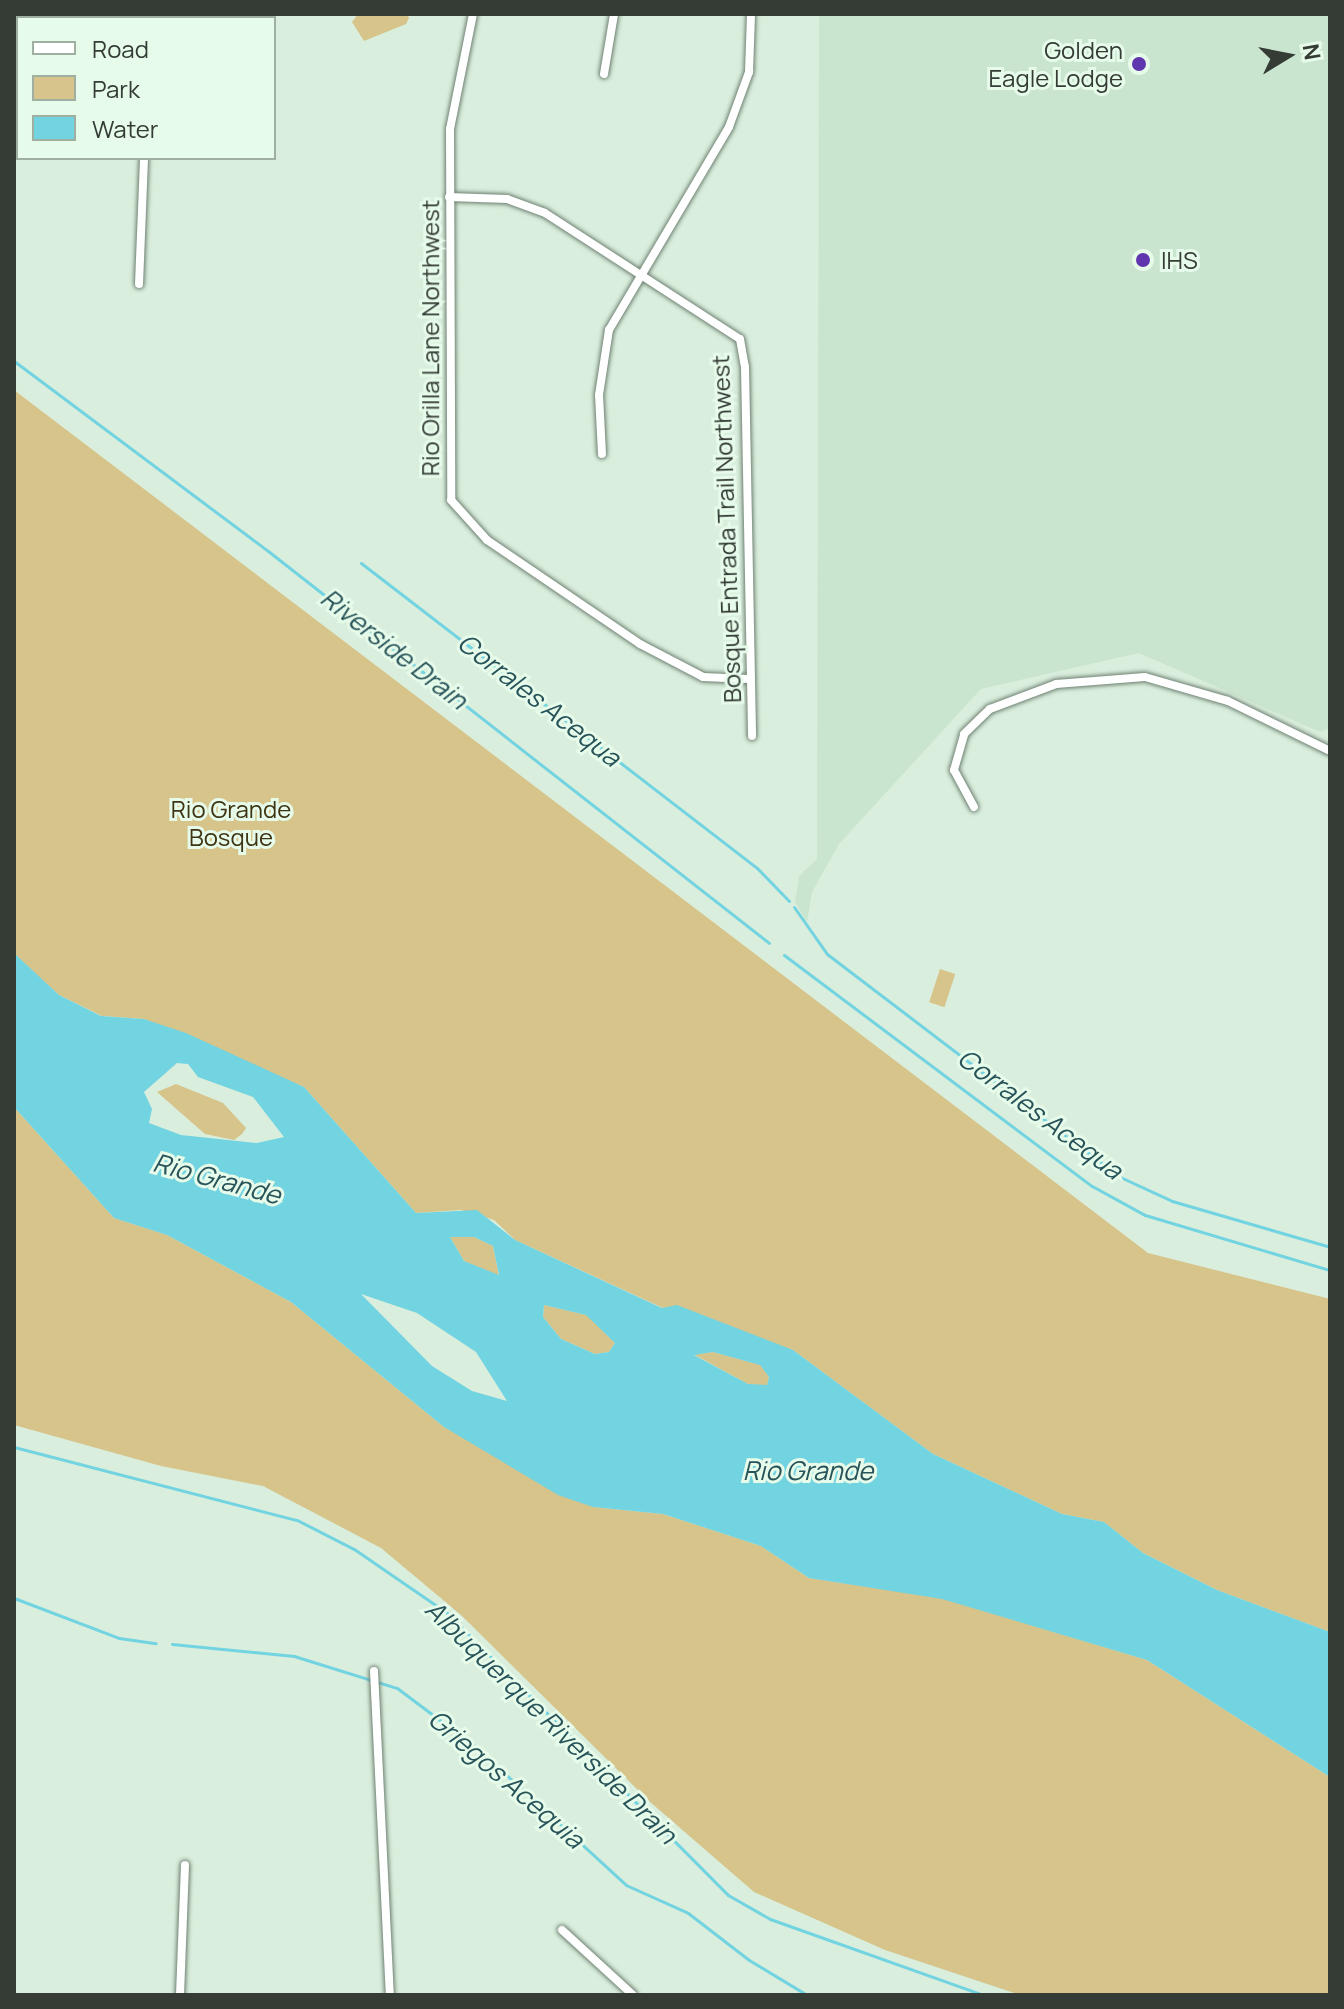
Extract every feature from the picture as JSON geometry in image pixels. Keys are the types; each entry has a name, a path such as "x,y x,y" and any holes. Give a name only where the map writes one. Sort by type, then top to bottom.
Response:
{"street":[{"name":"Rio Orilla Lane Northwest","path":"473,14 450,129 451,500 487,540 640,644 703,677 749,679"},
{"path":"604,74 614,14"},
{"path":"602,454 599,395 609,330 645,275 729,127 749,72 751,14"},
{"path":"139,284 144,160"},
{"path":"449,197 507,199 545,213 645,275"},
{"name":"Bosque Entrada Trail Northwest","path":"645,275 740,339 745,367 752,736"},
{"path":"974,807 954,770 964,734 990,709 1056,684 1145,677 1228,701 1330,751"},
{"path":"374,1673 390,1995"},
{"path":"180,1995 185,1865"},
{"path":"562,1930 633,1995"}],"shaded area":[{"path":"819,14 1330,14 1330,728 1320,732 1139,653 981,689 839,844 812,892 807,922 795,902 799,876 817,859"}],"green space":[{"path":"358,14 407,14 409,18 406,24 364,41 352,22"},
{"name":"Rio Grande Bosque","path":"14,390 1148,1253 1330,1299 1330,1632 1217,1590 1143,1553 1104,1522 1062,1514 933,1454 793,1350 663,1308 515,1240 494,1220 461,1210 416,1213 304,1087 144,1019 102,1016 59,995 20,959 14,953"},
{"path":"940,969 955,974 944,1007 929,1002"},
{"path":"176,1084 223,1103 246,1128 242,1134 234,1140 205,1134 157,1092"},
{"path":"14,1107 114,1218 167,1235 291,1302 444,1427 593,1507 663,1514 761,1546 809,1578 942,1598 1147,1660 1330,1777 1330,1995 1020,1995 885,1950 754,1892 649,1801 461,1615 381,1548 263,1486 161,1466 14,1425"},
{"path":"450,1237 474,1237 493,1246 499,1276 464,1261"},
{"path":"544,1305 587,1315 615,1343 609,1352 595,1354 561,1339 543,1317"},
{"path":"713,1352 761,1365 769,1377 767,1386 748,1384 693,1354"}],"water":[{"name":"Rio Grande","path":"14,953 59,995 101,1016 144,1019 186,1033 304,1087 416,1213 477,1210 515,1240 662,1308 677,1305 793,1350 933,1454 1062,1514 1104,1522 1143,1553 1217,1590 1330,1632 1330,1777 1147,1660 942,1599 809,1578 761,1546 663,1514 593,1507 558,1495 444,1427 291,1302 167,1235 114,1218 14,1107","holes":["177,1063 188,1064 198,1077 253,1097 284,1137 257,1143 181,1135 149,1123 152,1109 144,1092","450,1237 474,1237 493,1246 499,1275 464,1261","361,1294 417,1313 476,1352 507,1401 472,1391 432,1366","544,1305 586,1315 615,1343 609,1352 595,1354 561,1339 543,1317","713,1352 760,1365 769,1377 767,1385 748,1384 694,1355"]}],"waterway":[{"name":"Riverside Drain","path":"14,361 268,551 769,943"},
{"name":"Corrales Acequa","path":"361,563 757,868 789,901"},
{"name":"Corrales Acequa","path":"794,907 827,954 1118,1176 1172,1201 1330,1247"},
{"name":"Riverside Drain","path":"784,955 1092,1186 1145,1215 1330,1270"},
{"name":"Albuquerque Riverside Drain","path":"14,1447 297,1520 354,1549 447,1613 728,1895 770,1919 984,1995"},
{"name":"Griegos Acequia","path":"14,1598 119,1638 156,1643"},
{"name":"Griegos Acequia","path":"172,1644 294,1656 397,1688 477,1748 626,1885 688,1913 749,1960 807,1995"}],"place":[{"name":"Golden Eagle Lodge","path":"1139,64"},
{"name":"IHS","path":"1143,260"}]}
